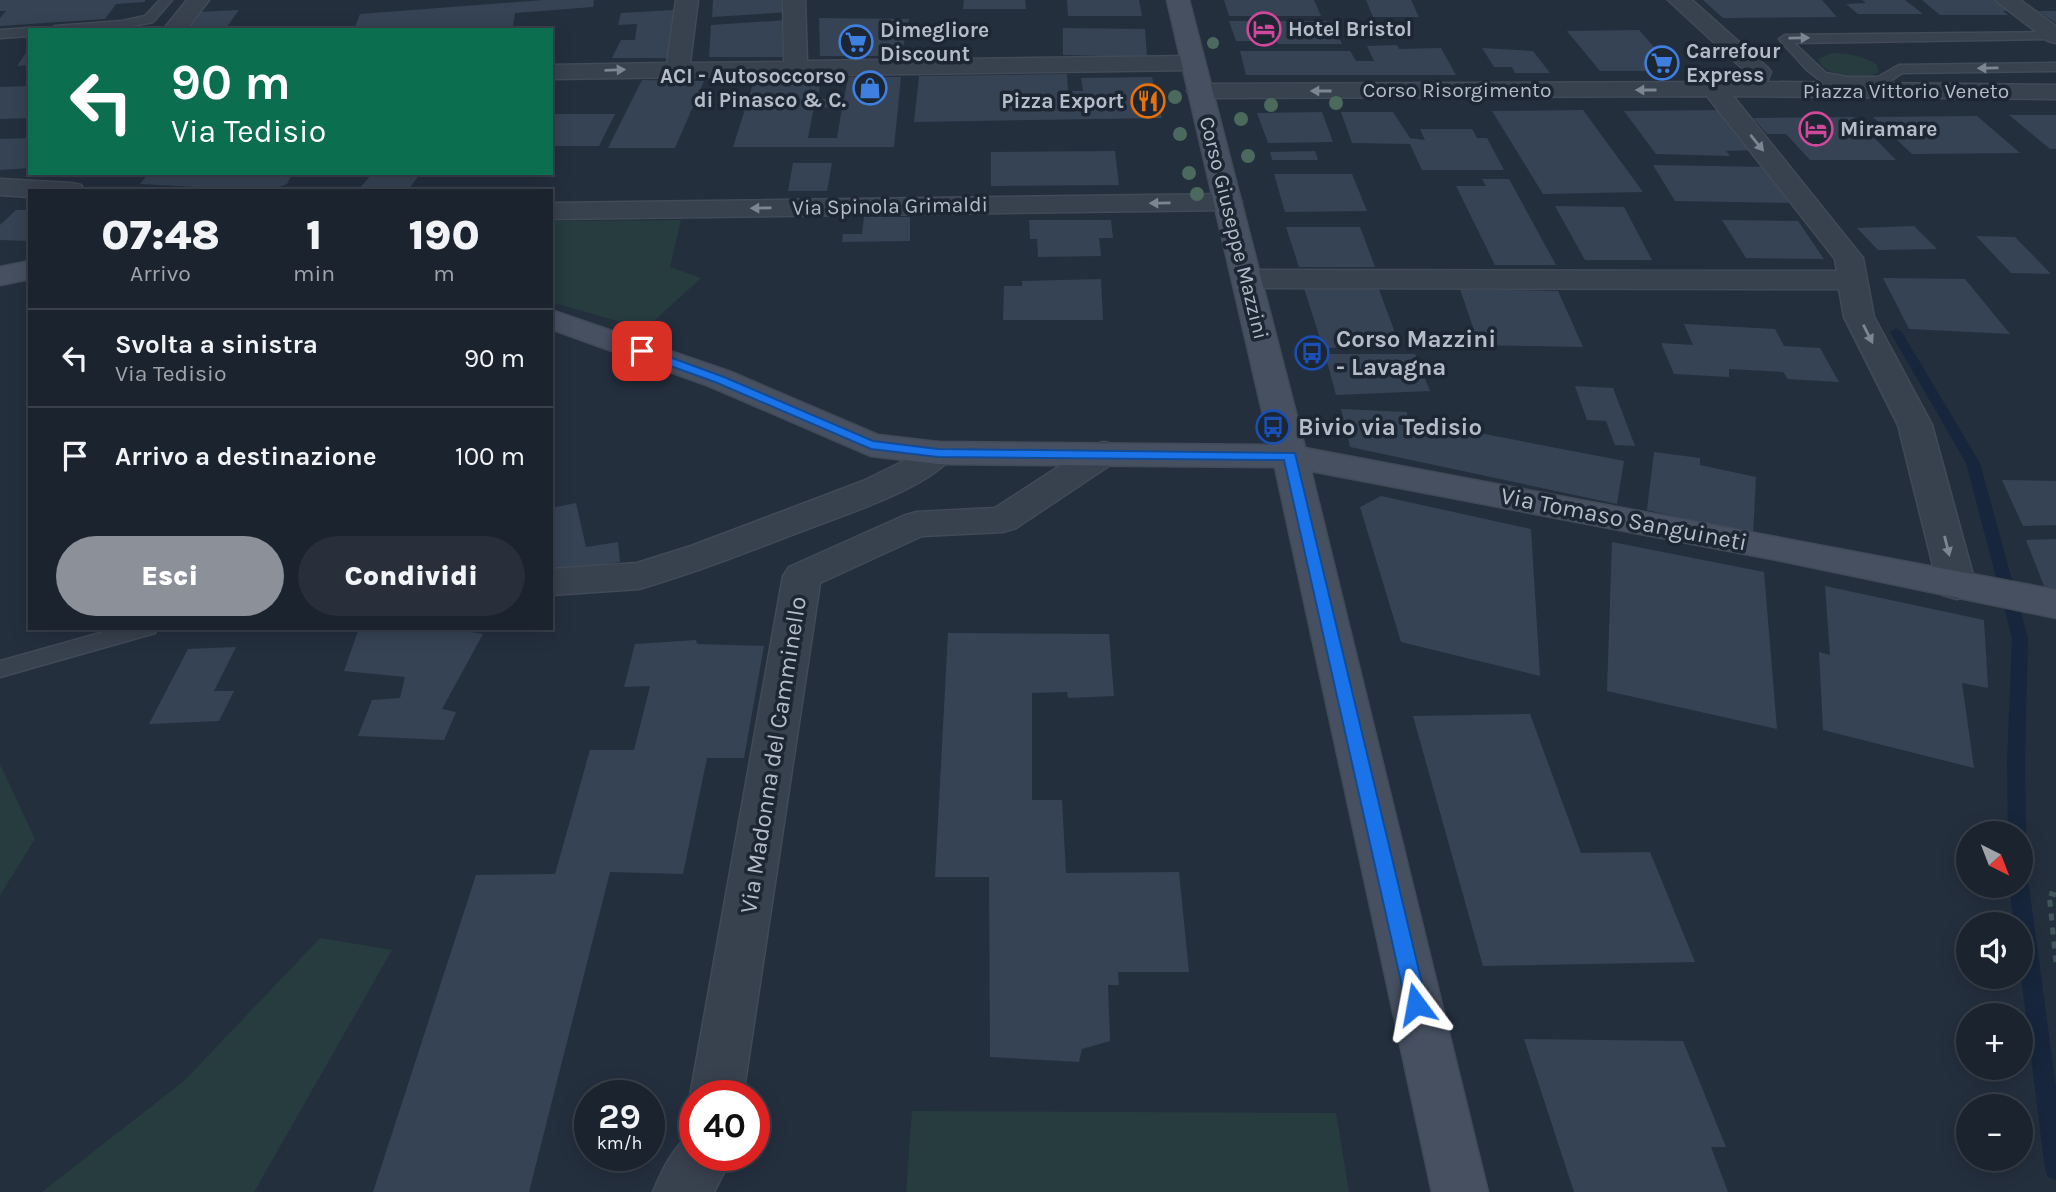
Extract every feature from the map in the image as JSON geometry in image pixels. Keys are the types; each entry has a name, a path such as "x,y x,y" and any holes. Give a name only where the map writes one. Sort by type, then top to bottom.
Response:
{"street":[{"path":"176,28 198,0"},
{"path":"678,68 687,0"},
{"path":"794,0 796,67"},
{"name":"Corso Giuseppe Mazzini","path":"1178,0 1290,456 1460,1192"},
{"path":"1679,0 1759,72 1751,91"},
{"path":"2006,0 2055,36"},
{"path":"553,72 678,68 1192,63"},
{"name":"Piazza Vittorio Veneto","path":"1714,89 1843,91 1879,86 2056,92"},
{"path":"1714,89 1849,258 1859,317 1915,425 1970,588"},
{"name":"Corso Risorgimento","path":"1199,91 1714,89"},
{"path":"0,187 61,185"},
{"name":"Via Spinola Grimaldi","path":"553,211 1228,202"},
{"path":"0,276 28,270"},
{"path":"1247,279 1851,280"},
{"name":"Via Tomaso Sanguineti","path":"553,320 720,379 871,445 938,453 1290,456 1772,547 2054,604"},
{"path":"553,582 639,576 704,555 876,489 914,470 938,453"},
{"name":"Via Madonna del Camminello","path":"719,1080 802,576 916,524 1003,520 1104,453"},
{"path":"681,1192 695,1171"}],"lane":[{"path":"82,28 122,25 149,19 166,0"},
{"path":"0,34 28,32"},
{"path":"1843,91 1799,57 1785,38 2055,36"},
{"path":"1819,75 1879,86 1899,69 2056,67"},
{"path":"0,669 140,630"}],"path":[{"path":"2056,895 2049,893 2056,962"}],"green space":[{"path":"1832,53 1867,59 1877,65 1879,72 1855,77 1836,74 1818,59"},
{"path":"681,220 670,267 701,278 645,329 553,303 553,221"},
{"path":"0,764 35,839 0,895"},
{"path":"320,938 392,950 254,1192 42,1192 185,1080"},
{"path":"912,1111 1336,1113 1349,1192 906,1192"}],"building":[{"path":"0,0 145,2 116,4 105,19 0,26 0,18 6,11 0,11"},
{"path":"544,0 594,0 593,7 515,13 513,26 490,28 355,28 360,14"},
{"path":"713,0 789,0 790,12 712,17"},
{"path":"964,0 1025,0 1026,9 963,9"},
{"path":"1067,0 1139,0 1142,16 1068,16"},
{"path":"1224,0 1314,0 1321,16 1229,16"},
{"path":"1366,0 1411,0 1419,17 1373,17"},
{"path":"1703,0 1822,0 1837,17 1723,18"},
{"path":"1862,0 1905,0 1923,14 1858,14 1846,4 1866,3"},
{"path":"1922,0 1994,0 2009,11 2003,11 2008,15 1940,15"},
{"path":"239,10 226,28 187,28 199,12"},
{"path":"673,10 671,58 612,58 621,40 635,40 637,24 618,25 621,13"},
{"path":"2038,11 2056,11 2056,23"},
{"path":"819,18 909,19 901,56 820,56"},
{"path":"789,20 791,57 709,57 711,25"},
{"path":"1229,21 1332,21 1342,44 1236,41"},
{"path":"1063,28 1145,29 1147,57 1063,55"},
{"path":"1639,30 1675,71 1600,71 1567,31"},
{"path":"1397,45 1399,49 1441,48 1456,75 1246,75 1240,51 1350,51 1356,61 1374,61 1367,46"},
{"path":"1482,48 1533,51 1550,73 1515,73 1512,67 1494,67"},
{"path":"28,50 28,65 17,66"},
{"path":"1067,74 1068,91 1083,91 1081,78 1152,77 1162,118 914,122 919,76"},
{"path":"848,77 901,77 894,147 733,147 754,81 772,81 773,78 822,78 817,99 844,99","holes":["814,107 842,108 837,138 808,138"]},
{"path":"642,80 704,81 675,148 608,148"},
{"path":"28,86 28,118 0,119 0,87"},
{"path":"1583,110 1643,192 1543,194 1492,111"},
{"path":"1720,110 1754,150 1726,151 1730,156 1656,154 1624,111"},
{"path":"1322,112 1333,142 1268,143 1257,113"},
{"path":"1341,112 1393,112 1410,138 1425,140 1420,129 1472,129 1477,138 1487,138 1504,170 1422,170 1410,144 1352,143"},
{"path":"553,114 615,114 599,146 553,146"},
{"path":"2009,115 2056,115 2056,149 2050,149"},
{"path":"1977,116 2020,153 1912,154 1873,117"},
{"path":"1854,117 1896,160 1810,160 1786,134 1767,134 1753,118"},
{"path":"28,138 28,168 0,170 0,139"},
{"path":"1115,151 1119,185 991,186 991,152"},
{"path":"1315,151 1318,160 1272,160 1270,152"},
{"path":"793,163 832,163 827,191 788,191"},
{"path":"1653,165 1771,167 1798,203 1675,201"},
{"path":"1274,174 1352,174 1367,211 1285,212"},
{"path":"147,175 292,175 287,184 274,189 140,184"},
{"path":"371,175 419,175 409,189 359,189"},
{"path":"1482,179 1509,179 1556,265 1495,265 1456,186 1486,186"},
{"path":"1555,206 1624,207 1652,260 1585,260"},
{"path":"16,210 28,210 28,241 0,240 0,225"},
{"path":"864,217 910,217 910,241 842,242 843,234 862,234"},
{"path":"1029,220 1111,220 1113,238 1099,238 1101,256 1038,257 1037,239 1030,239"},
{"path":"1722,220 1798,221 1824,259 1746,258"},
{"path":"1914,226 1937,249 1878,250 1857,228"},
{"path":"1286,227 1360,227 1375,267 1299,267"},
{"path":"1976,236 2015,237 2051,274 2011,273"},
{"path":"1883,278 1965,279 2010,334 1909,329"},
{"path":"1101,279 1103,320 1003,320 1004,286 1022,286 1022,281"},
{"path":"1378,287 1400,346 1323,348 1304,288"},
{"path":"1460,289 1558,291 1583,347 1479,345"},
{"path":"1684,324 1775,329 1784,346 1820,348 1839,382 1788,379 1783,372 1729,369 1729,377 1674,374 1661,343 1693,345"},
{"path":"1325,354 1415,354 1430,391 1336,395"},
{"path":"1575,386 1613,388 1635,446 1615,445 1606,421 1587,420"},
{"path":"1341,409 1407,412 1407,419 1624,461 1617,504 1350,447"},
{"path":"1654,452 1700,458 1700,465 1756,477 1753,535 1647,510"},
{"path":"2002,480 2056,481 2056,525 2023,526"},
{"path":"1381,496 1531,529 1540,676 1401,642 1360,507"},
{"path":"576,503 586,547 618,542 620,562 553,571 553,508"},
{"path":"2056,539 2056,589 2044,586 2026,540"},
{"path":"1612,542 1764,572 1777,729 1607,691"},
{"path":"1825,586 1984,620 1988,688 1962,683 1974,768 1823,730 1819,652 1830,655"},
{"path":"358,630 471,630 470,632 483,634 442,709 456,712 444,740 358,736 372,700 400,698 405,677 344,671"},
{"path":"948,633 1109,634 1114,696 1068,698 1067,692 1032,693 1032,800 1062,800 1066,873 1179,872 1189,972 1118,972 1119,985 1108,985 1110,1041 1082,1049 1079,1062 990,1057 989,877 935,877"},
{"path":"696,640 697,644 764,646 744,758 707,758 683,874 610,872 529,1192 373,1192 476,875 555,874 590,750 634,750 650,686 624,687 635,644"},
{"path":"236,647 214,691 234,691 219,721 149,724 188,649"},
{"path":"1530,714 1581,853 1650,852 1695,962 1483,966 1413,716"},
{"path":"1524,1039 1683,1041 1726,1147 1711,1147 1728,1192 1574,1192"}],"waterway":[{"path":"1896,332 1973,463 2020,638 2017,821"},
{"path":"2021,898 2056,1169"}],"place":[{"name":"Hotel Bristol","path":"1264,29"},
{"name":"Dimegliore Discount","path":"856,42"},
{"name":"Carrefour Express","path":"1662,63"},
{"name":"ACI - Autosoccorso di Pinasco & C.","path":"870,88"},
{"name":"Pizza Export","path":"1148,101"},
{"name":"Miramare","path":"1816,129"},
{"name":"Corso Mazzini - Lavagna","path":"1312,353"},
{"name":"Bivio via Tedisio","path":"1273,427"}],"route":[{"path":"642,351 720,379 871,445 938,453 1290,456 1416,1004"}]}
